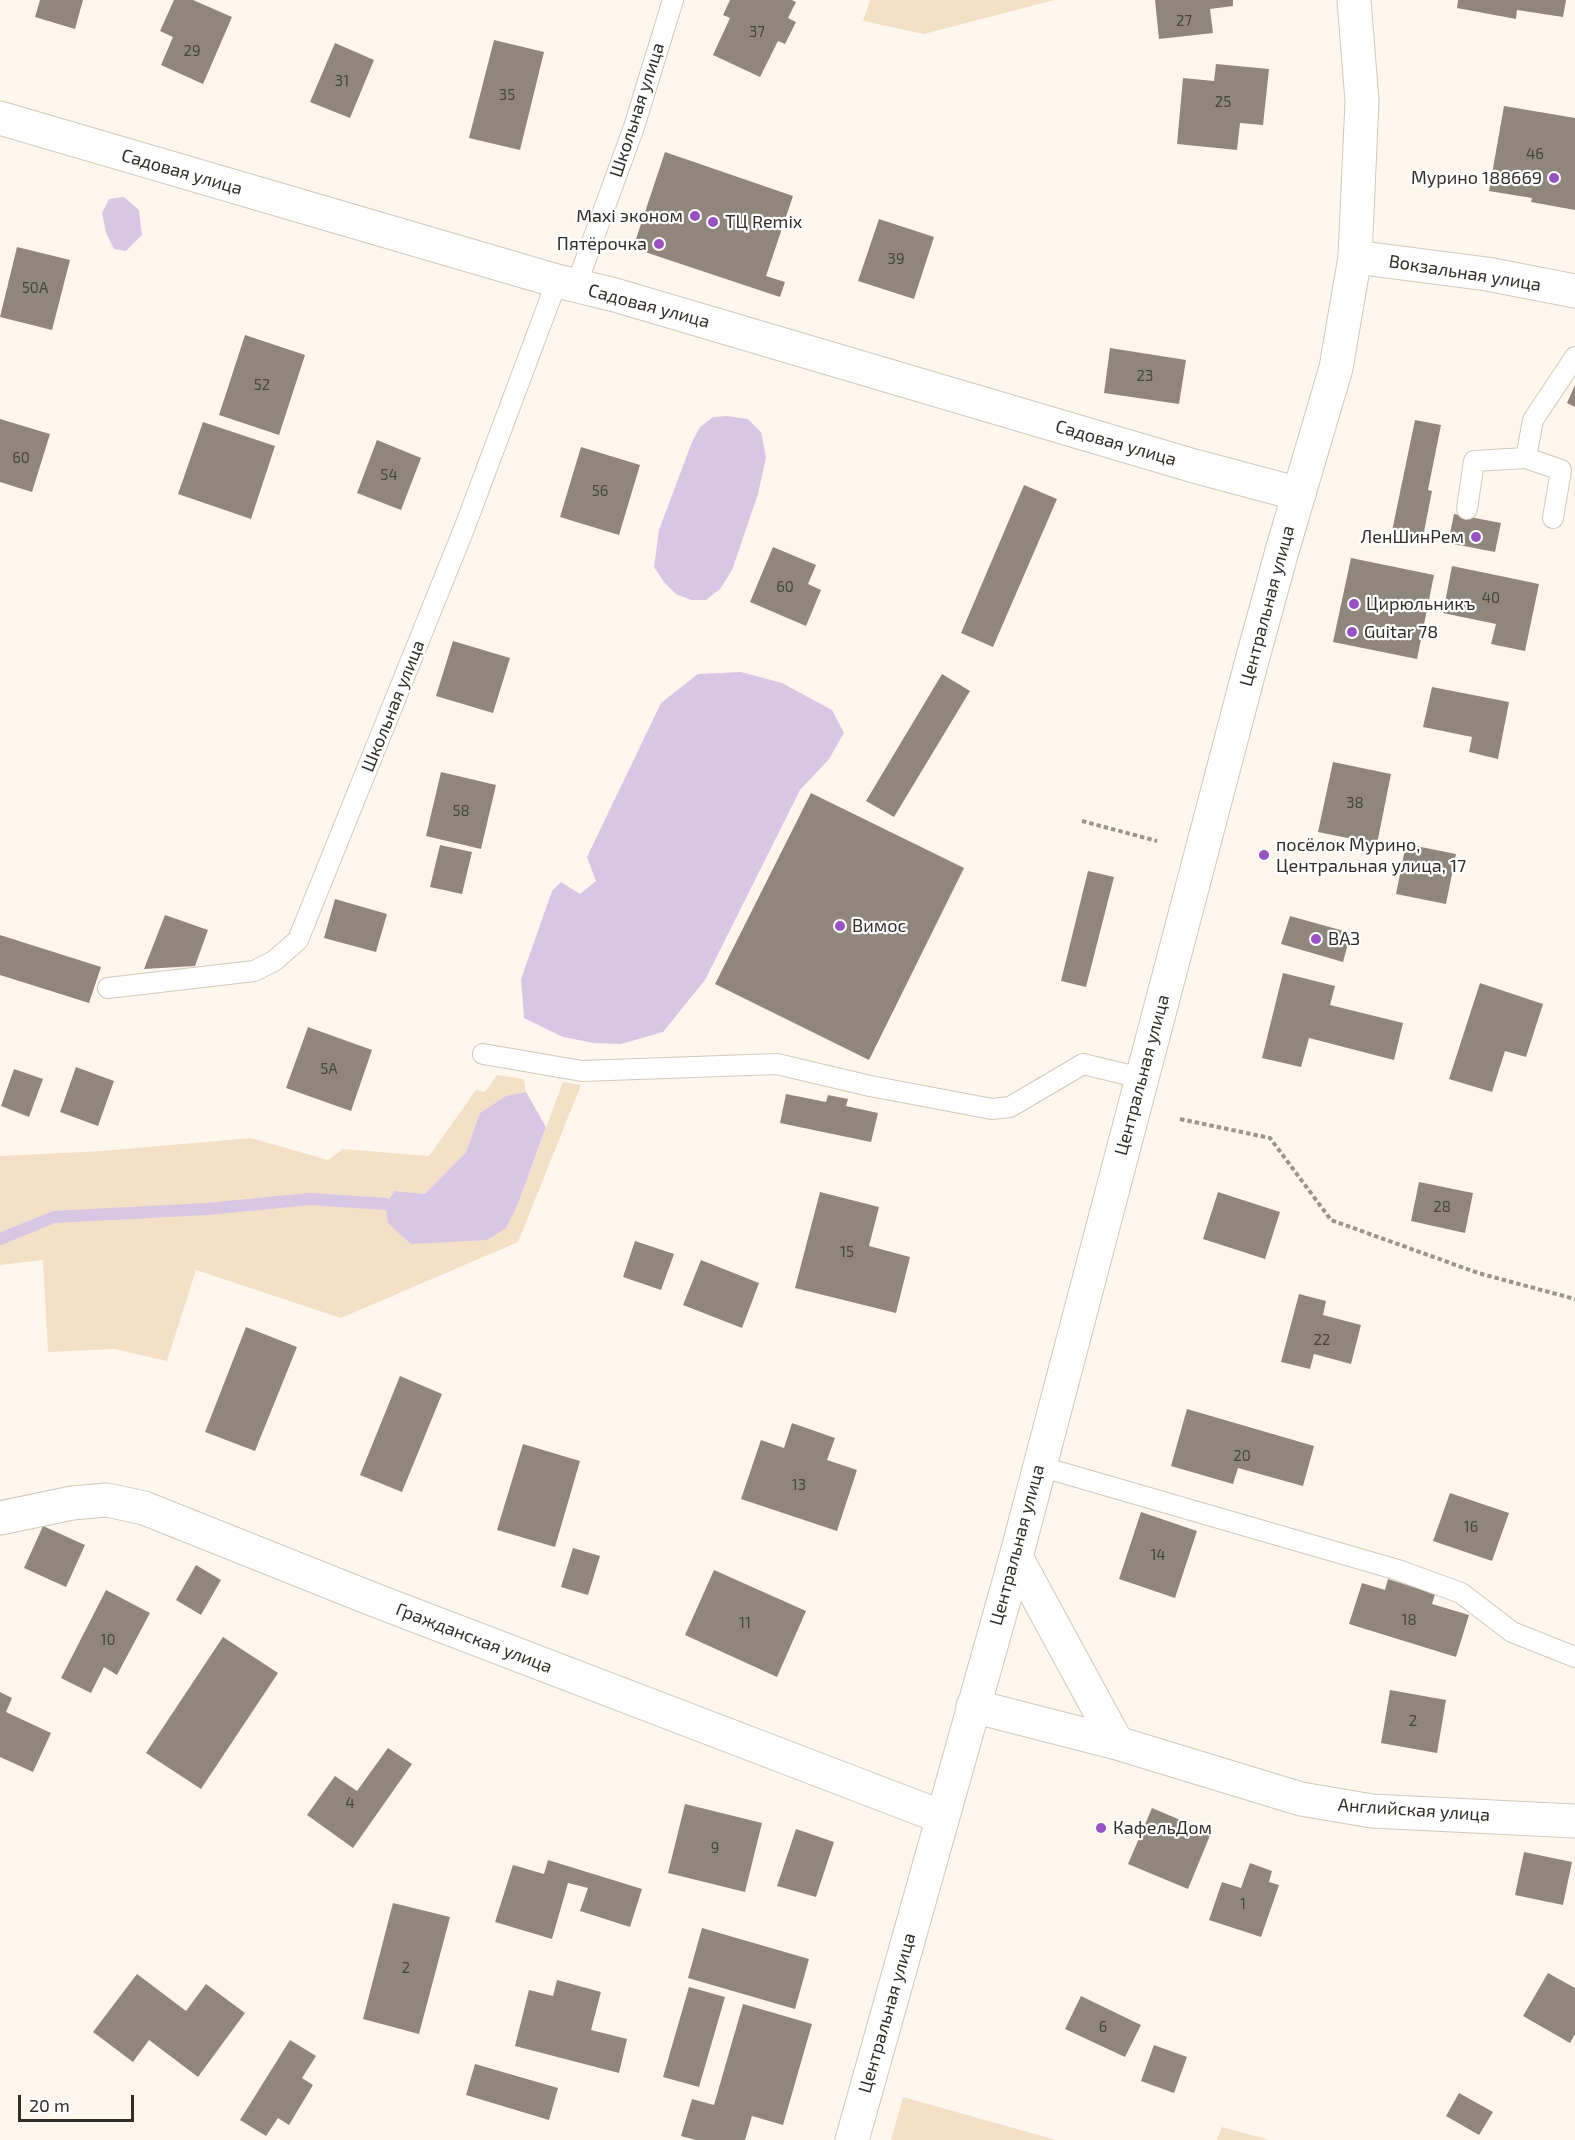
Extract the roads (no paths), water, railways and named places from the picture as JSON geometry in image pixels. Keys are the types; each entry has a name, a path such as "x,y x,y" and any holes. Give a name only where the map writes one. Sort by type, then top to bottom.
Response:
{"street":[{"name":"Центральная улица","path":"852,2140 1016,1557 1254,653 1336,368 1355,257 1362,101 1354,0"},
{"name":"Садовая улица","path":"0,118 566,284 615,295 1171,459 1299,494"},
{"name":"Вокзальная улица","path":"1355,257 1487,274 1575,291"},
{"name":"Гражданская улица","path":"0,1518 72,1503 107,1500 144,1508 394,1607 942,1817"},
{"path":"1016,1557 1117,1743"},
{"name":"Английская улица","path":"973,1706 1117,1743 1301,1799 1372,1811 1575,1821"}],"lane":[{"name":"Школьная улица","path":"108,988 254,972 274,961 298,940 464,529 634,127 673,0"},
{"path":"1526,458 1533,420 1575,357"},
{"path":"1467,509 1474,461 1526,458 1561,470 1553,518"},
{"path":"483,1054 582,1071 777,1064 870,1086 992,1109 1010,1107 1083,1064 1141,1078"},
{"path":"1039,1466 1398,1570 1461,1593 1512,1632 1575,1657"}],"waterway":[{"path":"0,1239 54,1217 207,1209 310,1199 385,1204"}],"place":[{"name":"Мурино 188669","path":"1554,178"},
{"name":"Maxi эконом","path":"695,216"},
{"name":"ТЦ Remix","path":"713,222"},
{"name":"Пятёрочка","path":"659,244"},
{"name":"ЛенШинРем","path":"1476,537"},
{"name":"Цирюльникъ","path":"1354,604"},
{"name":"Guitar 78","path":"1352,632"},
{"name":"посёлок Мурино, Центральная улица, 17","path":"1264,855"},
{"name":"Вимос","path":"840,926"},
{"name":"ВАЗ","path":"1316,939"},
{"name":"КафельДом","path":"1101,1828"}]}
